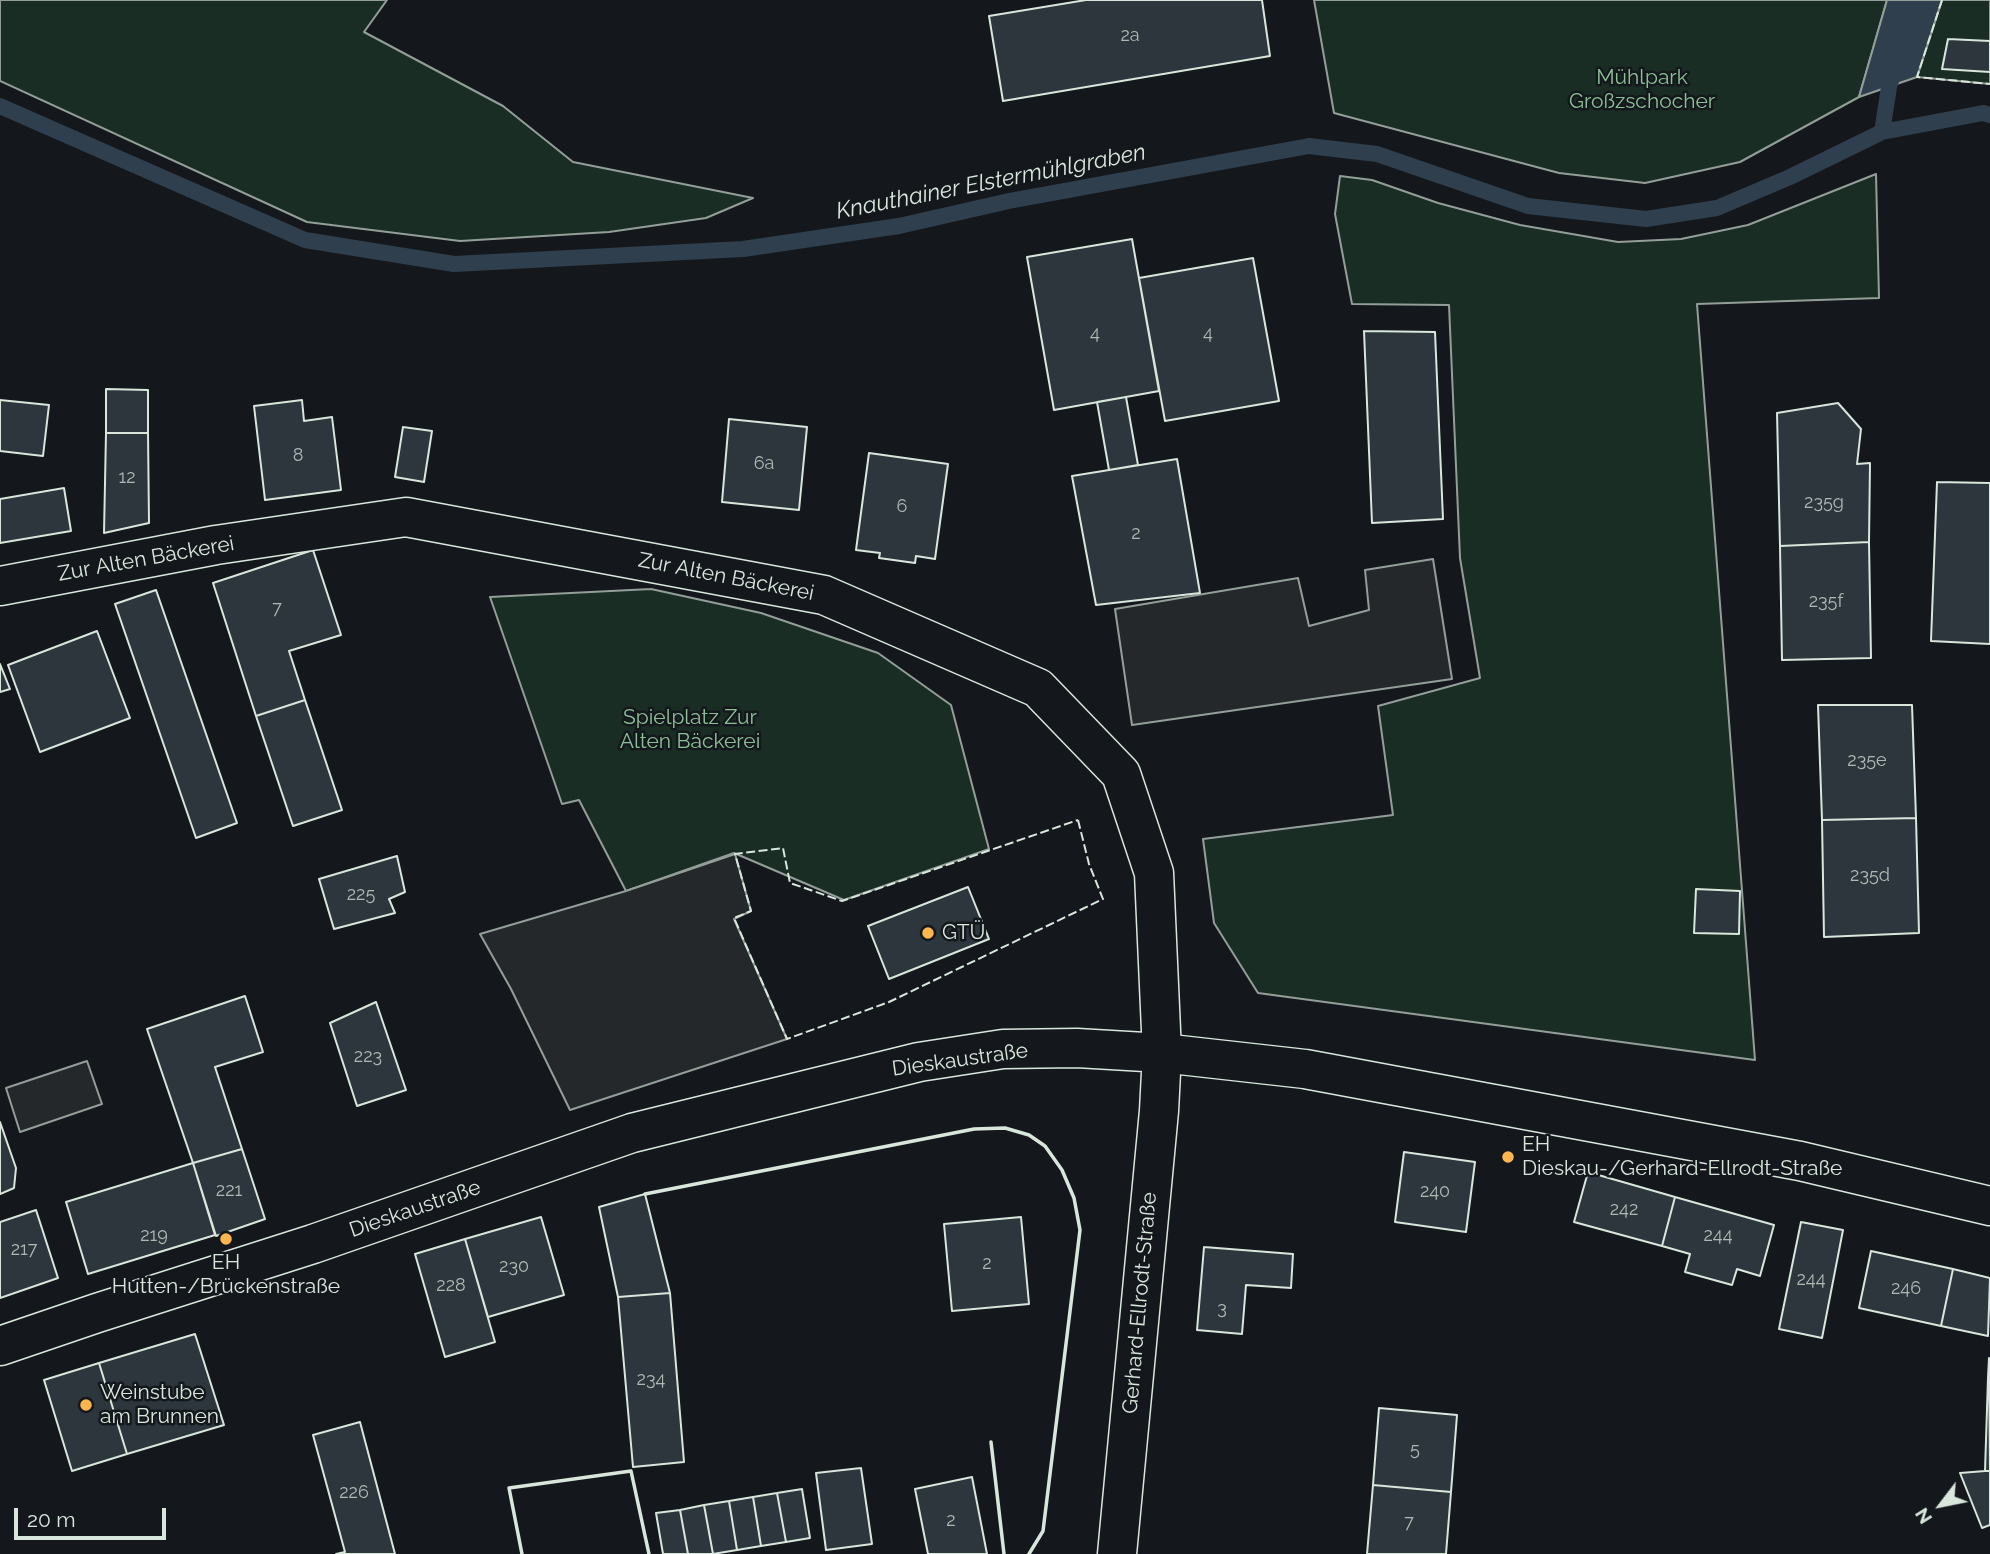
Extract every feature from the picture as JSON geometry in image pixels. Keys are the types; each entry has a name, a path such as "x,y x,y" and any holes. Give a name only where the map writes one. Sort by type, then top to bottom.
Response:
{"main road":[{"name":"Zur Alten Bäckerei","path":"0,586 216,545 405,517 824,595 1038,688 1121,774 1154,873 1162,1052"},
{"name":"Dieskaustraße","path":"0,1346 97,1312 313,1244 632,1133 919,1062 1003,1049 1077,1048 1162,1052 1305,1069 1800,1161 1990,1206"},
{"name":"Gerhard-Ellrodt-Straße","path":"1117,1554 1159,1111 1162,1052"}],"green space":[{"path":"0,0 387,0 364,32 503,106 573,162 753,198 706,218 609,232 460,241 307,222 0,81"},
{"name":"Mühlpark Großzschocher","path":"1314,0 1887,0 1859,97 1740,162 1645,183 1559,173 1334,113"},
{"path":"1942,0 1990,0 1990,84 1917,77"},
{"path":"1876,174 1879,298 1697,304 1755,1060 1258,993 1214,923 1203,839 1393,815 1378,706 1480,678 1460,558 1449,305 1352,304 1335,214 1340,176 1372,180 1438,203 1520,225 1618,242 1681,239 1748,225"},
{"name":"Spielplatz Zur Alten Bäckerei","path":"651,589 761,613 878,653 951,705 989,849 844,900 734,853 626,891 579,800 562,804 490,597"}],"shaded area":[{"path":"1433,559 1452,679 1132,725 1115,609 1298,578 1309,626 1369,610 1365,570"},
{"path":"735,854 751,911 734,919 787,1039 570,1110 511,989 480,934 626,891"},
{"path":"87,1061 102,1104 20,1132 6,1088"}],"water":[{"path":"1887,0 1942,0 1917,77 1859,97"}],"building":[{"path":"1086,0 1262,0 1270,56 1003,101 989,16"},
{"path":"1948,39 1990,41 1990,72 1942,69"},
{"path":"1132,239 1159,391 1054,410 1027,257"},
{"path":"1253,258 1279,401 1165,421 1139,278"},
{"path":"1364,331 1435,332 1443,519 1372,523"},
{"path":"106,389 148,390 148,433 106,433"},
{"path":"1126,397 1138,465 1109,470 1097,402"},
{"path":"0,400 49,405 43,456 0,451"},
{"path":"302,400 304,421 332,417 341,490 265,500 254,406"},
{"path":"1838,403 1861,429 1857,464 1870,463 1869,542 1780,546 1777,413"},
{"path":"729,419 807,427 799,510 722,502"},
{"path":"403,427 432,431 424,482 395,477"},
{"path":"106,433 148,433 149,523 104,533"},
{"path":"869,453 948,464 935,559 916,556 915,563 879,558 880,553 856,550"},
{"path":"1177,459 1200,593 1096,605 1072,476"},
{"path":"1937,482 1990,483 1990,644 1931,641"},
{"path":"64,488 71,531 0,543 0,499"},
{"path":"1869,542 1871,658 1782,660 1780,546"},
{"path":"313,550 341,635 289,651 305,700 256,716 213,583"},
{"path":"156,590 237,823 196,838 115,604"},
{"path":"97,631 130,718 40,752 8,665"},
{"path":"0,664 10,689 0,692"},
{"path":"305,700 342,810 293,826 256,716"},
{"path":"1818,705 1912,705 1916,818 1822,820"},
{"path":"1916,818 1919,933 1824,937 1822,820"},
{"path":"397,856 405,892 389,899 395,913 334,929 319,879"},
{"name":"GTÜ","path":"968,887 989,939 889,979 868,926"},
{"path":"1696,889 1740,891 1739,934 1694,933"},
{"path":"245,996 263,1052 215,1067 242,1149 193,1163 147,1029"},
{"path":"376,1002 406,1090 357,1106 330,1023"},
{"path":"0,1122 16,1168 14,1188 0,1194"},
{"path":"242,1149 265,1219 216,1236 193,1163"},
{"path":"1404,1152 1475,1162 1466,1232 1395,1222"},
{"path":"193,1163 215,1235 88,1274 66,1202"},
{"path":"1588,1172 1675,1197 1662,1246 1574,1222"},
{"path":"645,1194 670,1293 618,1297 599,1207"},
{"path":"1675,1197 1774,1225 1760,1276 1737,1269 1732,1285 1685,1272 1690,1254 1662,1246"},
{"path":"36,1210 58,1278 0,1298 0,1222"},
{"path":"541,1217 564,1295 488,1317 465,1239"},
{"path":"1021,1217 1029,1304 952,1311 944,1224"},
{"path":"1801,1222 1843,1230 1822,1338 1779,1329"},
{"path":"465,1239 495,1342 445,1357 415,1254"},
{"path":"1204,1247 1293,1254 1291,1288 1246,1285 1242,1334 1197,1330"},
{"path":"1871,1251 1953,1269 1941,1326 1859,1308"},
{"path":"1953,1269 1990,1278 1988,1336 1941,1326"},
{"path":"670,1293 684,1462 633,1467 618,1297"},
{"path":"195,1334 224,1425 127,1454 99,1363"},
{"path":"1989,1358 1990,1471 1985,1471 1988,1378"},
{"path":"99,1363 127,1454 72,1471 44,1380"},
{"path":"1379,1408 1457,1415 1451,1492 1373,1485"},
{"path":"360,1422 395,1554 336,1554 345,1552 313,1435"},
{"path":"861,1468 872,1544 826,1550 816,1473"},
{"path":"1990,1471 1990,1525 1982,1528 1960,1473"},
{"path":"972,1477 987,1554 928,1554 915,1489"},
{"path":"1373,1485 1451,1492 1446,1554 1367,1554"},
{"path":"802,1489 810,1538 786,1542 777,1493"},
{"path":"777,1493 786,1542 761,1546 753,1497"},
{"path":"753,1497 761,1546 737,1550 729,1501"},
{"path":"729,1501 737,1550 713,1554 704,1505"},
{"path":"704,1505 713,1554 688,1554 680,1510"},
{"path":"680,1510 688,1554 663,1554 656,1513"}],"waterway":[{"path":"1882,132 1895,68"},
{"name":"Knauthainer Elstermühlgraben","path":"0,106 305,240 454,264 743,249 899,226 1009,201 1309,146 1377,154 1528,206 1646,219 1717,208 1790,177 1882,132 1983,113 1990,115"}],"fence":[{"path":"1942,0 1917,77 1990,84"},
{"path":"1078,820 1089,864 1103,899 889,1002 787,1039 734,918 751,911 735,854 783,848 790,883 842,901 1078,820"}],"wall":[{"path":"645,1194 974,1129 1005,1128 1029,1135 1045,1146 1062,1170 1074,1198 1080,1230 1043,1531 1029,1554"},
{"path":"991,1442 1004,1554"},
{"path":"522,1554 509,1488 631,1471 649,1554"}],"place":[{"name":"GTÜ","path":"928,933"},
{"name":"EH Dieskau-/Gerhard-Ellrodt-Straße","path":"1508,1157"},
{"name":"EH Hutten-/Brückenstraße","path":"226,1239"},
{"name":"Weinstube am Brunnen","path":"86,1405"}]}
